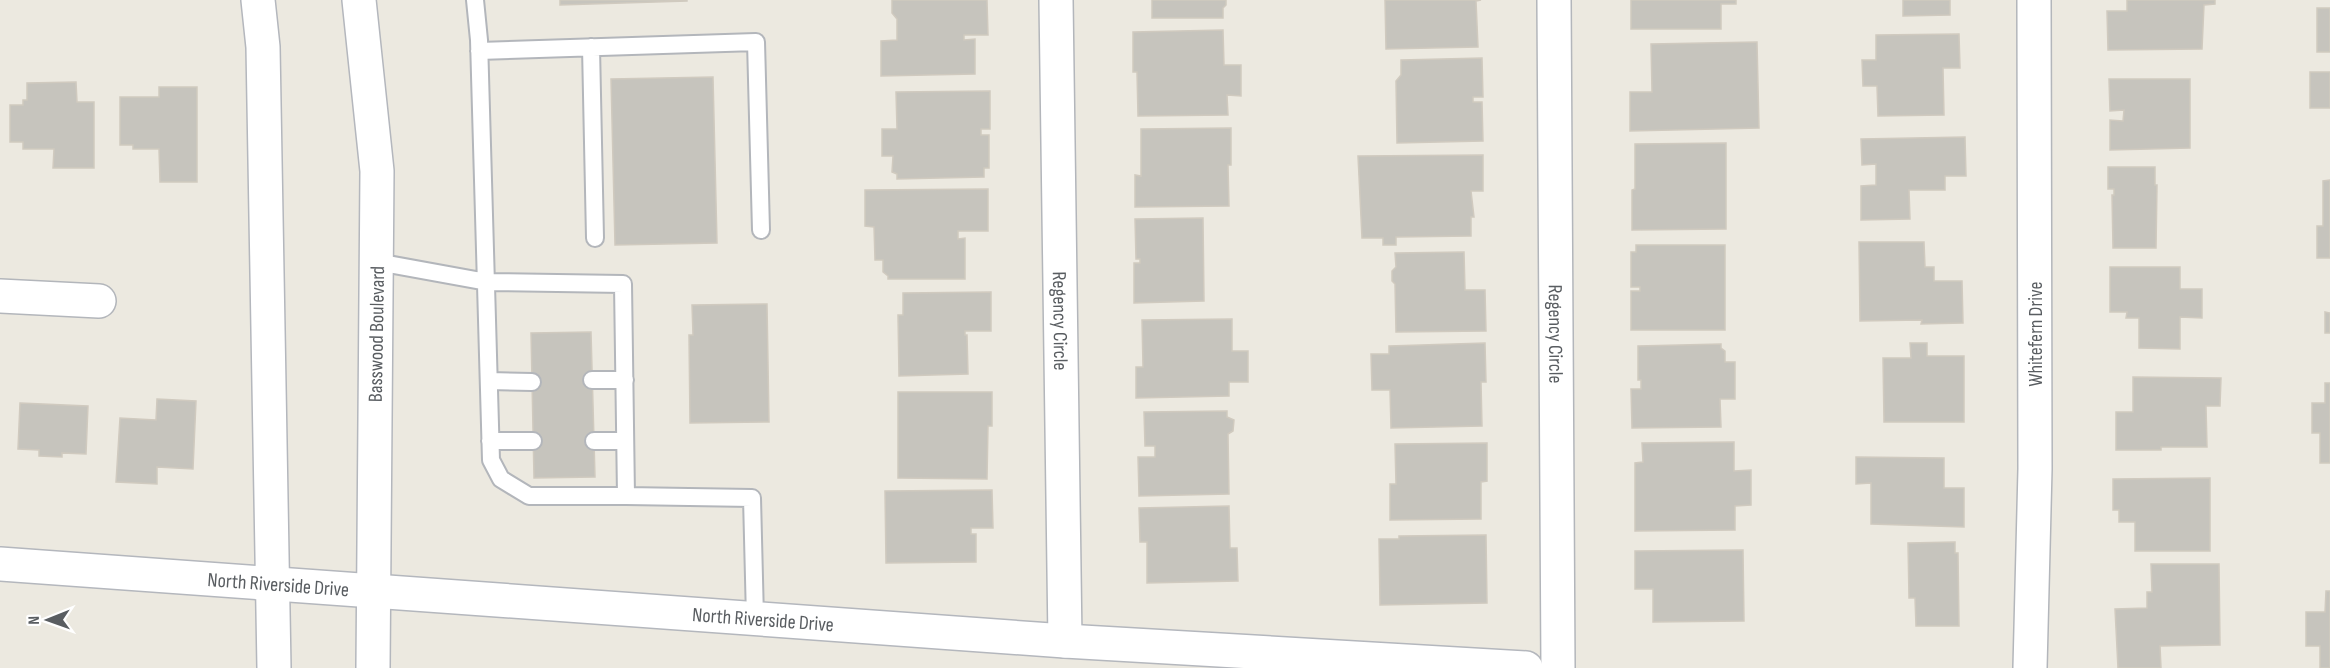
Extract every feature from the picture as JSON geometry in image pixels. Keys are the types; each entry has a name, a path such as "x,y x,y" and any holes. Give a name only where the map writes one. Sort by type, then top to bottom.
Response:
{"main road":[{"path":"258,0 264,59 274,668"},
{"name":"Basswood Boulevard","path":"359,0 377,171 373,668"},
{"name":"Regency Circle","path":"1056,0 1065,641"},
{"name":"Regency Circle","path":"1554,0 1558,668"},
{"name":"Whitefern Drive","path":"2030,668 2035,469 2034,0"},
{"path":"0,296 99,301"},
{"name":"North Riverside Drive","path":"0,564 1065,641 1526,668"}],"lane":[{"path":"475,0 479,51 491,460 501,479 529,496 752,498 755,618"},
{"path":"479,51 756,42 761,230"},
{"path":"591,47 595,238"},
{"path":"377,261 487,282 623,284 626,496"},
{"path":"592,381 625,380"},
{"path":"489,381 532,382"},
{"path":"490,441 533,441"},
{"path":"594,441 626,441"}],"building":[{"path":"560,0 687,0 687,1 560,5"},
{"path":"892,0 987,0 988,35 964,35 964,40 975,39 975,74 881,76 881,41 897,40 897,19 892,13"},
{"path":"1152,0 1226,0 1226,5 1223,8 1223,18 1152,18"},
{"path":"1385,0 1481,0 1476,1 1478,47 1386,49"},
{"path":"1631,0 1736,0 1736,4 1721,4 1721,29 1631,29"},
{"path":"1903,0 1950,0 1950,15 1903,16"},
{"path":"2127,0 2215,0 2215,4 2204,5 2202,49 2108,50 2107,11 2127,11"},
{"path":"2317,8 2330,8 2330,52 2317,52"},
{"path":"1223,30 1224,65 1241,65 1241,96 1227,95 1228,115 1138,116 1137,72 1133,72 1133,32"},
{"path":"1959,34 1960,68 1943,68 1944,115 1878,116 1877,86 1863,86 1862,60 1876,60 1876,35"},
{"path":"1757,42 1759,128 1630,131 1630,92 1652,92 1651,44"},
{"path":"1482,58 1483,97 1473,97 1473,102 1482,102 1483,141 1397,143 1396,81 1401,75 1401,60"},
{"path":"2310,72 2330,72 2330,108 2310,108"},
{"path":"713,77 717,243 615,245 611,79"},
{"path":"2109,79 2190,79 2190,148 2110,150 2110,120 2123,121 2124,110 2110,111"},
{"path":"76,82 77,102 94,102 94,168 53,168 54,149 23,149 23,142 10,142 10,105 23,105 23,100 27,100 27,83"},
{"path":"159,87 197,87 197,182 160,182 159,149 133,149 133,145 120,145 120,97 159,97"},
{"path":"990,91 990,129 981,129 981,135 989,135 989,168 984,168 984,177 897,179 897,174 892,172 893,156 882,156 882,129 897,129 896,92"},
{"path":"1231,128 1231,165 1228,165 1229,206 1135,207 1135,175 1141,176 1141,129"},
{"path":"1965,137 1966,176 1945,176 1945,190 1909,190 1910,219 1861,220 1861,186 1876,185 1876,164 1862,165 1861,139"},
{"path":"1726,143 1726,229 1632,230 1635,144"},
{"path":"1483,155 1483,191 1471,191 1474,217 1471,217 1471,236 1396,237 1396,245 1383,245 1383,238 1362,238 1358,156"},
{"path":"2108,167 2155,167 2156,248 2113,248 2112,195 2114,195 2114,189 2108,189"},
{"path":"2330,180 2330,258 2317,258 2317,226 2323,226 2323,181"},
{"path":"988,189 988,231 958,231 958,239 965,238 965,279 888,279 883,272 883,260 875,260 874,227 865,226 865,190"},
{"path":"1203,218 1204,301 1134,303 1134,263 1140,263 1140,259 1136,259 1135,219"},
{"path":"1859,242 1924,242 1925,267 1934,267 1934,281 1962,281 1963,323 1921,324 1922,320 1860,321"},
{"path":"1636,245 1725,245 1725,330 1631,330 1631,291 1640,291 1640,287 1631,287 1631,252 1636,252"},
{"path":"1464,252 1465,290 1485,290 1486,331 1396,332 1395,284 1392,281 1392,271 1396,267 1395,253"},
{"path":"2110,267 2180,267 2180,289 2202,289 2202,318 2180,317 2180,349 2139,348 2139,318 2126,318 2127,312 2110,312"},
{"path":"991,292 991,331 965,331 968,374 899,376 898,315 903,315 903,293"},
{"path":"767,304 769,422 690,423 689,335 693,335 692,305"},
{"path":"2325,312 2330,313 2330,333 2325,333"},
{"path":"1232,319 1232,351 1248,351 1248,382 1229,382 1229,396 1136,398 1136,367 1143,367 1142,320"},
{"path":"591,332 595,477 534,478 531,333"},
{"path":"1485,343 1486,382 1481,382 1482,426 1391,428 1390,390 1372,390 1371,354 1389,354 1389,346"},
{"path":"1910,343 1927,343 1927,356 1964,356 1964,422 1884,422 1883,358 1911,358"},
{"path":"1721,344 1721,348 1725,351 1725,362 1735,362 1735,399 1720,399 1721,427 1632,428 1631,389 1641,389 1641,380 1638,380 1638,346"},
{"path":"2133,377 2221,378 2220,406 2206,406 2207,447 2116,450 2116,412 2133,412"},
{"path":"2325,383 2330,383 2330,463 2320,463 2320,433 2312,433 2312,403 2325,403"},
{"path":"898,392 992,392 992,426 988,426 987,479 898,478"},
{"path":"157,399 196,401 193,469 157,467 157,484 116,482 120,418 156,420"},
{"path":"20,403 88,406 86,454 62,453 62,457 39,456 39,450 18,449"},
{"path":"1227,411 1227,417 1234,420 1233,431 1228,434 1229,494 1139,496 1138,457 1155,457 1155,446 1145,446 1144,412"},
{"path":"1734,442 1734,471 1751,470 1751,505 1735,506 1735,530 1635,531 1635,463 1643,462 1642,443"},
{"path":"1487,443 1487,481 1481,482 1481,519 1390,520 1390,484 1396,484 1395,444"},
{"path":"1856,457 1944,458 1944,488 1964,488 1964,527 1871,524 1871,483 1856,484"},
{"path":"2210,478 2210,551 2135,551 2135,522 2119,522 2119,510 2113,510 2113,479"},
{"path":"992,490 993,528 971,528 971,534 976,534 976,562 886,563 885,491"},
{"path":"1229,506 1230,548 1237,548 1238,581 1147,583 1147,542 1140,542 1139,508"},
{"path":"1486,535 1487,603 1380,605 1379,539 1399,539 1399,536"},
{"path":"1955,542 1955,553 1958,553 1959,626 1916,626 1915,598 1909,598 1908,543"},
{"path":"1743,550 1744,621 1653,622 1653,589 1635,589 1635,551"},
{"path":"2151,564 2219,564 2220,645 2160,646 2161,668 2118,668 2115,609 2147,608 2147,592 2152,592"},
{"path":"2326,591 2330,591 2330,668 2320,668 2320,646 2306,646 2306,612 2325,612"}]}
